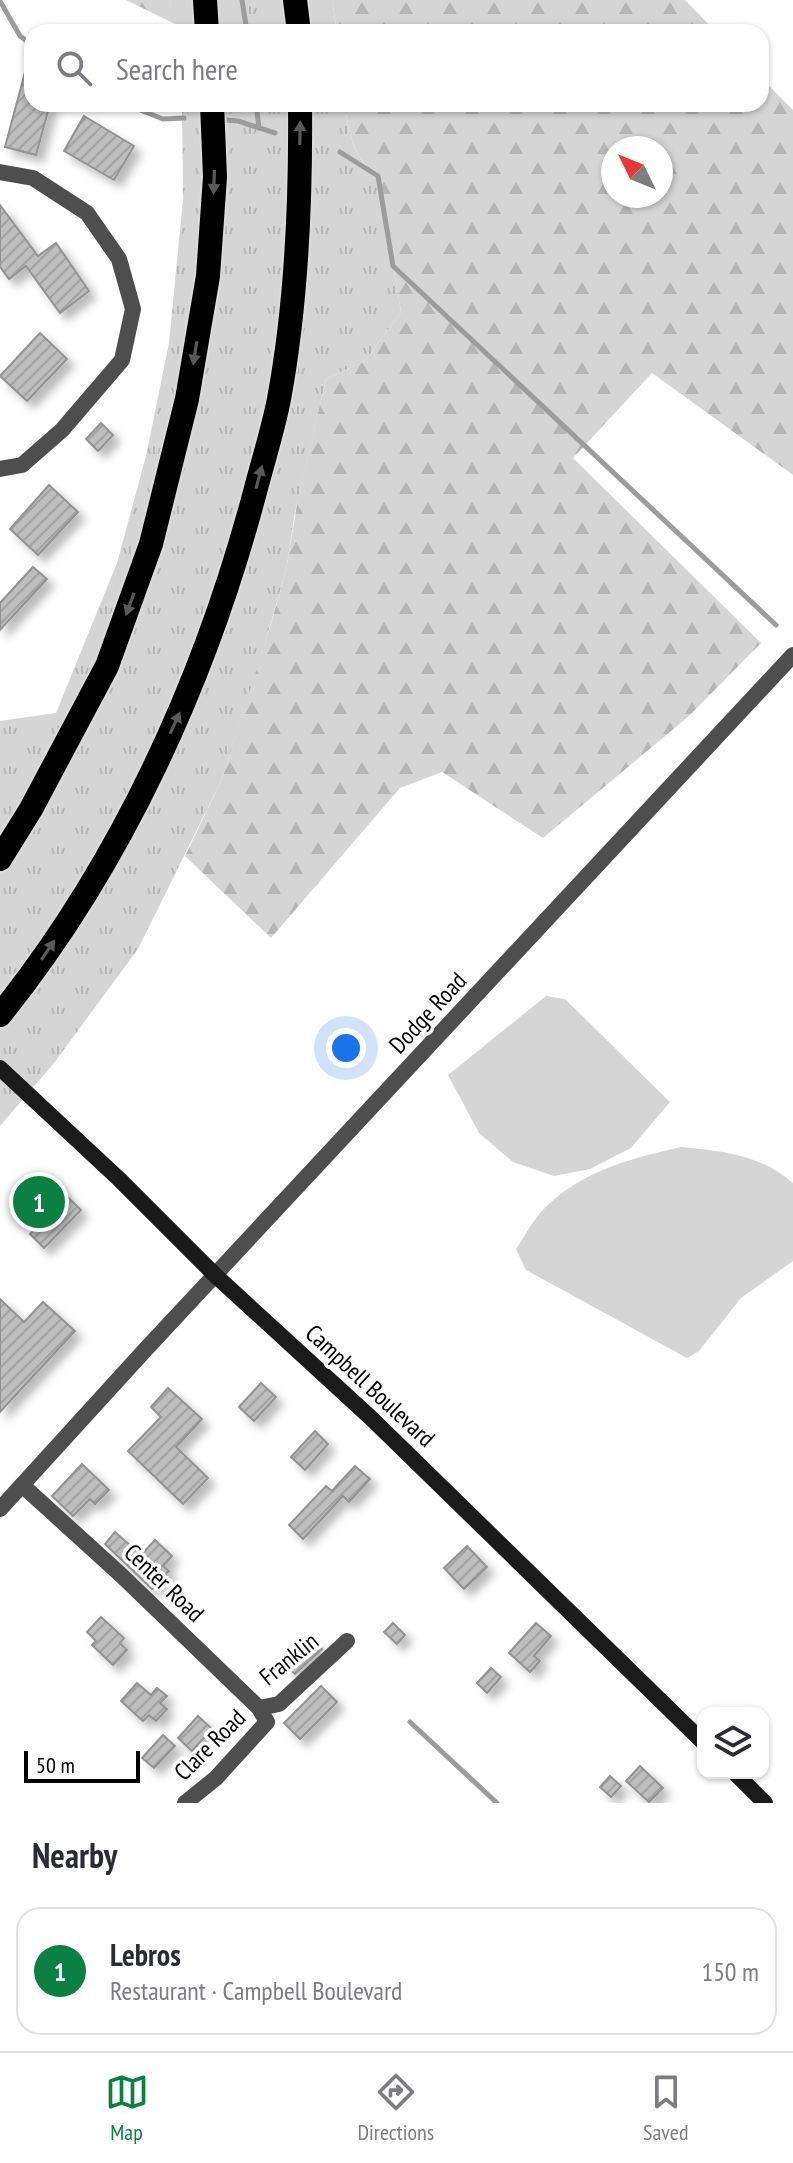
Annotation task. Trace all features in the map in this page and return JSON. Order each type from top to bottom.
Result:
[{"type":"highway","points":[[205,0],[206,24]]},
{"type":"highway","points":[[295,0],[298,24]]},
{"type":"highway","points":[[0,859],[31,809],[107,666],[151,544],[187,399],[208,276],[215,177],[212,112]]},
{"type":"highway","points":[[1,1014],[48,951],[89,887],[144,789],[182,707],[239,550],[279,400],[297,266],[300,112]]},
{"type":"main road","name":"Campbell Boulevard","points":[[0,1068],[119,1179],[215,1275],[371,1418],[697,1736]]},
{"type":"main road","points":[[741,1779],[765,1803]]},
{"type":"street","points":[[0,172],[33,178],[87,213],[119,259],[133,309],[122,360],[62,430],[22,465],[0,469]]},
{"type":"street","name":"Dodge Road","points":[[0,1509],[793,655]]},
{"type":"street","name":"Center Road","points":[[22,1485],[120,1574],[263,1715]]},
{"type":"street","name":"Franklin","points":[[263,1715],[347,1641]]},
{"type":"street","name":"Clare Road","points":[[185,1803],[216,1778],[263,1715]]},
{"type":"green space","points":[[126,0],[170,0],[175,24]]},
{"type":"green space","points":[[170,0],[332,0],[336,24],[175,24]]},
{"type":"green space","points":[[332,0],[685,0],[708,24],[336,24]]},
{"type":"green space","points":[[769,86],[793,110],[793,475],[652,373],[573,458],[761,643],[689,716],[543,838],[442,772],[400,788],[271,938],[185,856],[222,779],[270,627],[286,571],[298,498],[326,379],[365,361],[401,312],[378,176],[363,162],[354,144],[346,112],[769,112]]},
{"type":"green space","points":[[182,112],[346,112],[358,154],[378,176],[401,312],[365,361],[326,379],[295,512],[286,571],[222,779],[138,949],[54,1063],[0,1126],[0,721],[56,713],[117,563],[146,456],[169,343],[183,199]]},
{"type":"green space","points":[[546,996],[565,999],[670,1102],[631,1148],[590,1169],[554,1176],[513,1162],[479,1133],[448,1075]]},
{"type":"green space","points":[[681,1147],[755,1160],[793,1183],[793,1261],[741,1298],[699,1351],[687,1358],[526,1270],[516,1249],[537,1217],[567,1189],[622,1163]]},
{"type":"building","points":[[24,76],[24,112],[48,112],[36,155],[5,147]]},
{"type":"building","points":[[84,116],[134,146],[114,180],[64,151]]},
{"type":"building","points":[[0,205],[38,256],[56,243],[89,291],[60,313],[26,266],[9,279],[0,267]]},
{"type":"building","points":[[40,333],[67,359],[27,401],[0,376]]},
{"type":"building","points":[[101,423],[113,435],[98,451],[86,439]]},
{"type":"building","points":[[49,485],[78,512],[38,555],[10,529]]},
{"type":"building","points":[[33,567],[47,579],[0,630],[0,603]]},
{"type":"building","points":[[46,1176],[81,1210],[44,1248],[30,1234],[41,1224],[26,1209],[34,1201],[27,1195]]},
{"type":"building","points":[[0,1299],[24,1322],[43,1302],[75,1331],[0,1412]]},
{"type":"building","points":[[261,1383],[276,1397],[254,1421],[239,1407]]},
{"type":"building","points":[[168,1388],[202,1419],[176,1447],[208,1478],[183,1504],[128,1451],[161,1417],[151,1407]]},
{"type":"building","points":[[315,1431],[328,1444],[305,1470],[291,1457]]},
{"type":"building","points":[[82,1464],[109,1490],[95,1504],[90,1499],[73,1516],[52,1496]]},
{"type":"building","points":[[355,1466],[370,1479],[349,1502],[343,1496],[303,1539],[289,1525],[326,1486],[332,1491]]},
{"type":"building","points":[[115,1532],[141,1555],[155,1540],[172,1556],[163,1566],[169,1571],[152,1589],[105,1544]]},
{"type":"building","points":[[467,1546],[487,1567],[464,1589],[444,1568]]},
{"type":"building","points":[[101,1617],[124,1638],[120,1643],[127,1650],[113,1665],[92,1645],[96,1641],[87,1632]]},
{"type":"building","points":[[393,1623],[405,1635],[397,1644],[384,1632]]},
{"type":"building","points":[[536,1623],[551,1636],[534,1656],[540,1661],[530,1672],[509,1653]]},
{"type":"building","points":[[309,1638],[322,1649],[295,1674],[284,1664]]},
{"type":"building","points":[[491,1668],[501,1677],[487,1693],[477,1683]]},
{"type":"building","points":[[137,1683],[151,1695],[157,1688],[167,1696],[160,1703],[167,1709],[156,1721],[149,1715],[143,1721],[121,1701]]},
{"type":"building","points":[[321,1686],[337,1702],[300,1739],[284,1723]]},
{"type":"building","points":[[198,1716],[212,1729],[192,1751],[178,1738]]},
{"type":"building","points":[[163,1735],[175,1746],[154,1768],[142,1758]]},
{"type":"building","points":[[640,1766],[663,1788],[649,1802],[626,1781]]},
{"type":"building","points":[[610,1776],[621,1786],[611,1797],[600,1787]]},
{"type":"waterway","points":[[242,0],[246,24]]},
{"type":"waterway","points":[[0,1],[24,39]]},
{"type":"waterway","points":[[145,112],[163,119],[184,118]]},
{"type":"waterway","points":[[257,112],[259,128]]},
{"type":"waterway","points":[[226,120],[275,133]]},
{"type":"waterway","points":[[340,152],[378,176],[393,266],[776,625]]},
{"type":"waterway","points":[[410,1722],[497,1803]]},
{"type":"place","name":"Lebros","points":[[39,1202]]}]
